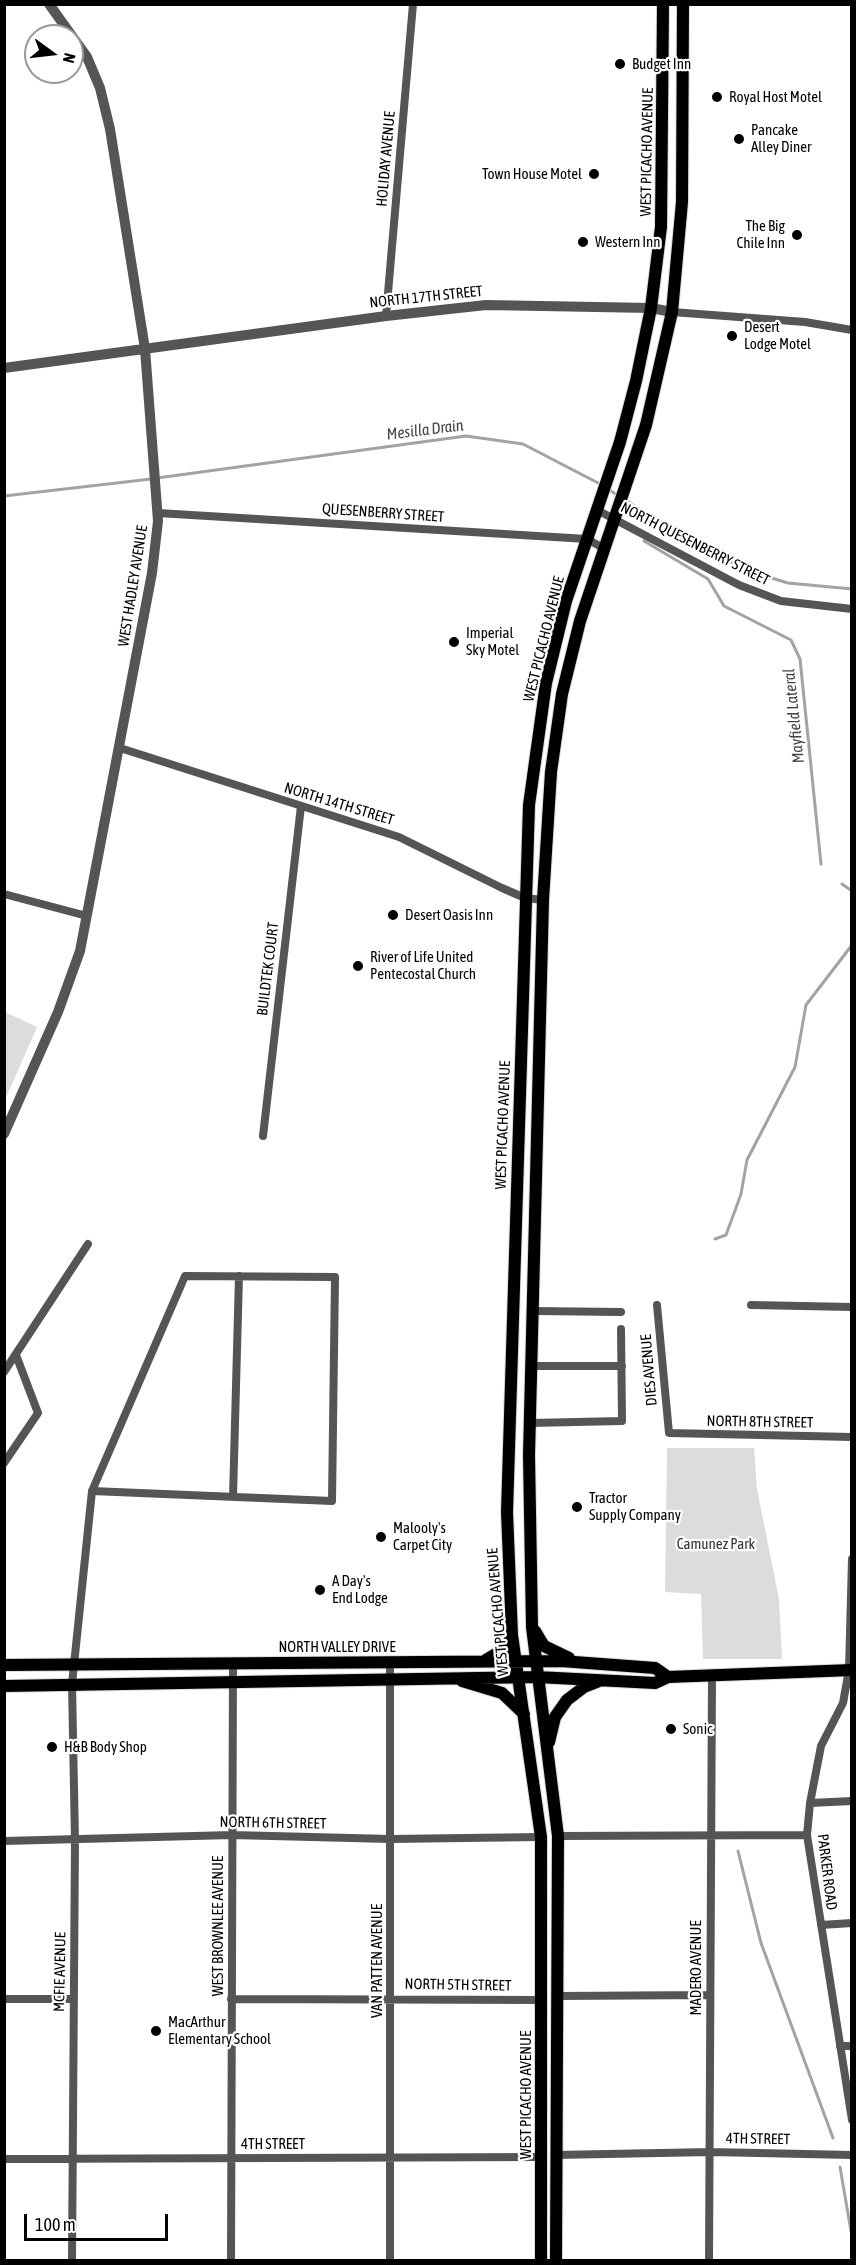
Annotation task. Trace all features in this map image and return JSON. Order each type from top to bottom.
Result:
[{"type":"main road","name":"WEST PICACHO AVENUE","points":[[542,2260],[541,1837],[512,1635],[507,1512],[529,805],[544,695],[567,601],[615,458],[636,381],[651,308],[661,227],[663,4]]},
{"type":"main road","name":"WEST PICACHO AVENUE","points":[[556,2260],[558,1836],[532,1627],[530,1423],[543,900],[551,772],[562,694],[580,621],[646,425],[672,312],[682,202],[683,4]]},
{"type":"main road","points":[[532,1627],[544,1646],[579,1662]]},
{"type":"main road","points":[[483,1662],[506,1648],[512,1635]]},
{"type":"main road","name":"NORTH VALLEY DRIVE","points":[[4,1665],[390,1661],[579,1662],[655,1668],[668,1677]]},
{"type":"main road","name":"NORTH VALLEY DRIVE","points":[[4,1686],[518,1677],[655,1683],[668,1677],[850,1670]]},
{"type":"main road","points":[[452,1678],[502,1693],[525,1715]]},
{"type":"main road","points":[[548,1746],[555,1717],[567,1700],[584,1687],[601,1680]]},
{"type":"street","name":"WEST HADLEY AVENUE","points":[[4,1134],[58,1012],[80,951],[154,561],[158,513],[145,350],[110,129],[100,88],[87,57],[49,4]]},
{"type":"street","name":"HOLIDAY AVENUE","points":[[386,316],[413,4]]},
{"type":"street","name":"NORTH 17TH STREET","points":[[4,368],[386,316],[486,305],[651,308],[672,312],[805,322],[852,330]]},
{"type":"street","name":"NORTH QUESENBERRY STREET","points":[[597,510],[750,589],[781,601],[852,609]]},
{"type":"street","name":"QUESENBERRY STREET","points":[[158,513],[586,539],[604,549]]},
{"type":"street","name":"NORTH 14TH STREET","points":[[120,748],[399,837],[525,898],[543,900]]},
{"type":"street","name":"BUILDTEK COURT","points":[[263,1136],[301,806]]},
{"type":"street","points":[[4,894],[87,916]]},
{"type":"street","points":[[4,1372],[88,1244]]},
{"type":"street","name":"MCFIE AVENUE","points":[[72,2260],[75,1841],[72,1684],[92,1491],[185,1276],[239,1276]]},
{"type":"street","points":[[92,1491],[233,1497],[332,1501],[336,1277],[239,1276],[233,1497]]},
{"type":"street","name":"DIES AVENUE","points":[[657,1305],[669,1433]]},
{"type":"street","points":[[751,1305],[852,1307]]},
{"type":"street","points":[[533,1311],[621,1312]]},
{"type":"street","points":[[530,1423],[622,1421],[621,1329]]},
{"type":"street","points":[[4,1463],[38,1413],[16,1355]]},
{"type":"street","points":[[532,1366],[622,1366]]},
{"type":"street","name":"NORTH 8TH STREET","points":[[669,1433],[852,1437]]},
{"type":"street","name":"PARKER ROAD","points":[[852,1559],[850,1670],[843,1703],[821,1746],[810,1803],[807,1835],[852,2120]]},
{"type":"street","name":"VAN PATTEN AVENUE","points":[[390,1661],[390,2260]]},
{"type":"street","name":"WEST BROWNLEE AVENUE","points":[[231,2260],[233,1663]]},
{"type":"street","name":"MADERO AVENUE","points":[[709,2260],[712,1676]]},
{"type":"street","points":[[810,1803],[852,1801]]},
{"type":"street","name":"NORTH 6TH STREET","points":[[4,1841],[75,1841],[232,1835],[390,1839],[541,1837]]},
{"type":"street","points":[[558,1836],[807,1835]]},
{"type":"street","points":[[821,1925],[852,1923]]},
{"type":"street","points":[[558,1996],[709,1995]]},
{"type":"street","points":[[4,1999],[73,1999]]},
{"type":"street","name":"NORTH 5TH STREET","points":[[231,1999],[541,2000]]},
{"type":"street","points":[[840,2046],[852,2046]]},
{"type":"street","name":"4TH STREET","points":[[555,2155],[711,2152],[852,2155]]},
{"type":"street","name":"4TH STREET","points":[[4,2159],[541,2157]]},
{"type":"green space","points":[[5,1012],[37,1027],[5,1100]]},
{"type":"green space","name":"Camunez Park","points":[[667,1448],[754,1448],[757,1489],[779,1599],[782,1659],[703,1659],[701,1594],[665,1592]]},
{"type":"waterway","name":"Mesilla Drain","points":[[157,478],[466,436],[523,444],[602,485]]},
{"type":"waterway","name":"Mesilla Drain","points":[[4,496],[151,479]]},
{"type":"waterway","name":"Mesilla Drain","points":[[608,489],[620,497]]},
{"type":"waterway","name":"Mesilla Drain","points":[[625,500],[708,551],[752,572],[788,583],[852,589]]},
{"type":"waterway","name":"Mayfield Lateral","points":[[644,541],[708,579],[724,606],[791,640],[800,659],[821,864]]},
{"type":"waterway","name":"Mayfield Lateral","points":[[842,884],[852,891]]},
{"type":"waterway","name":"Mayfield Lateral","points":[[715,1239],[726,1235],[741,1194],[747,1160],[795,1067],[806,1005],[852,945]]},
{"type":"waterway","points":[[738,1851],[761,1943],[833,2138]]},
{"type":"waterway","points":[[840,2167],[852,2237]]},
{"type":"place","name":"Budget Inn","points":[[620,64]]},
{"type":"place","name":"Royal Host Motel","points":[[717,97]]},
{"type":"place","name":"Pancake Alley Diner","points":[[739,139]]},
{"type":"place","name":"Town House Motel","points":[[594,174]]},
{"type":"place","name":"The Big Chile Inn","points":[[797,235]]},
{"type":"place","name":"Western Inn","points":[[583,242]]},
{"type":"place","name":"Desert Lodge Motel","points":[[732,336]]},
{"type":"place","name":"Imperial Sky Motel","points":[[454,642]]},
{"type":"place","name":"Desert Oasis Inn","points":[[393,915]]},
{"type":"place","name":"River of Life United Pentecostal Church","points":[[358,966]]},
{"type":"place","name":"Tractor Supply Company","points":[[577,1507]]},
{"type":"place","name":"Malooly's Carpet City","points":[[381,1537]]},
{"type":"place","name":"A Day's End Lodge","points":[[320,1590]]},
{"type":"place","name":"Sonic","points":[[671,1729]]},
{"type":"place","name":"H&B Body Shop","points":[[52,1747]]},
{"type":"place","name":"MacArthur Elementary School","points":[[156,2031]]}]
